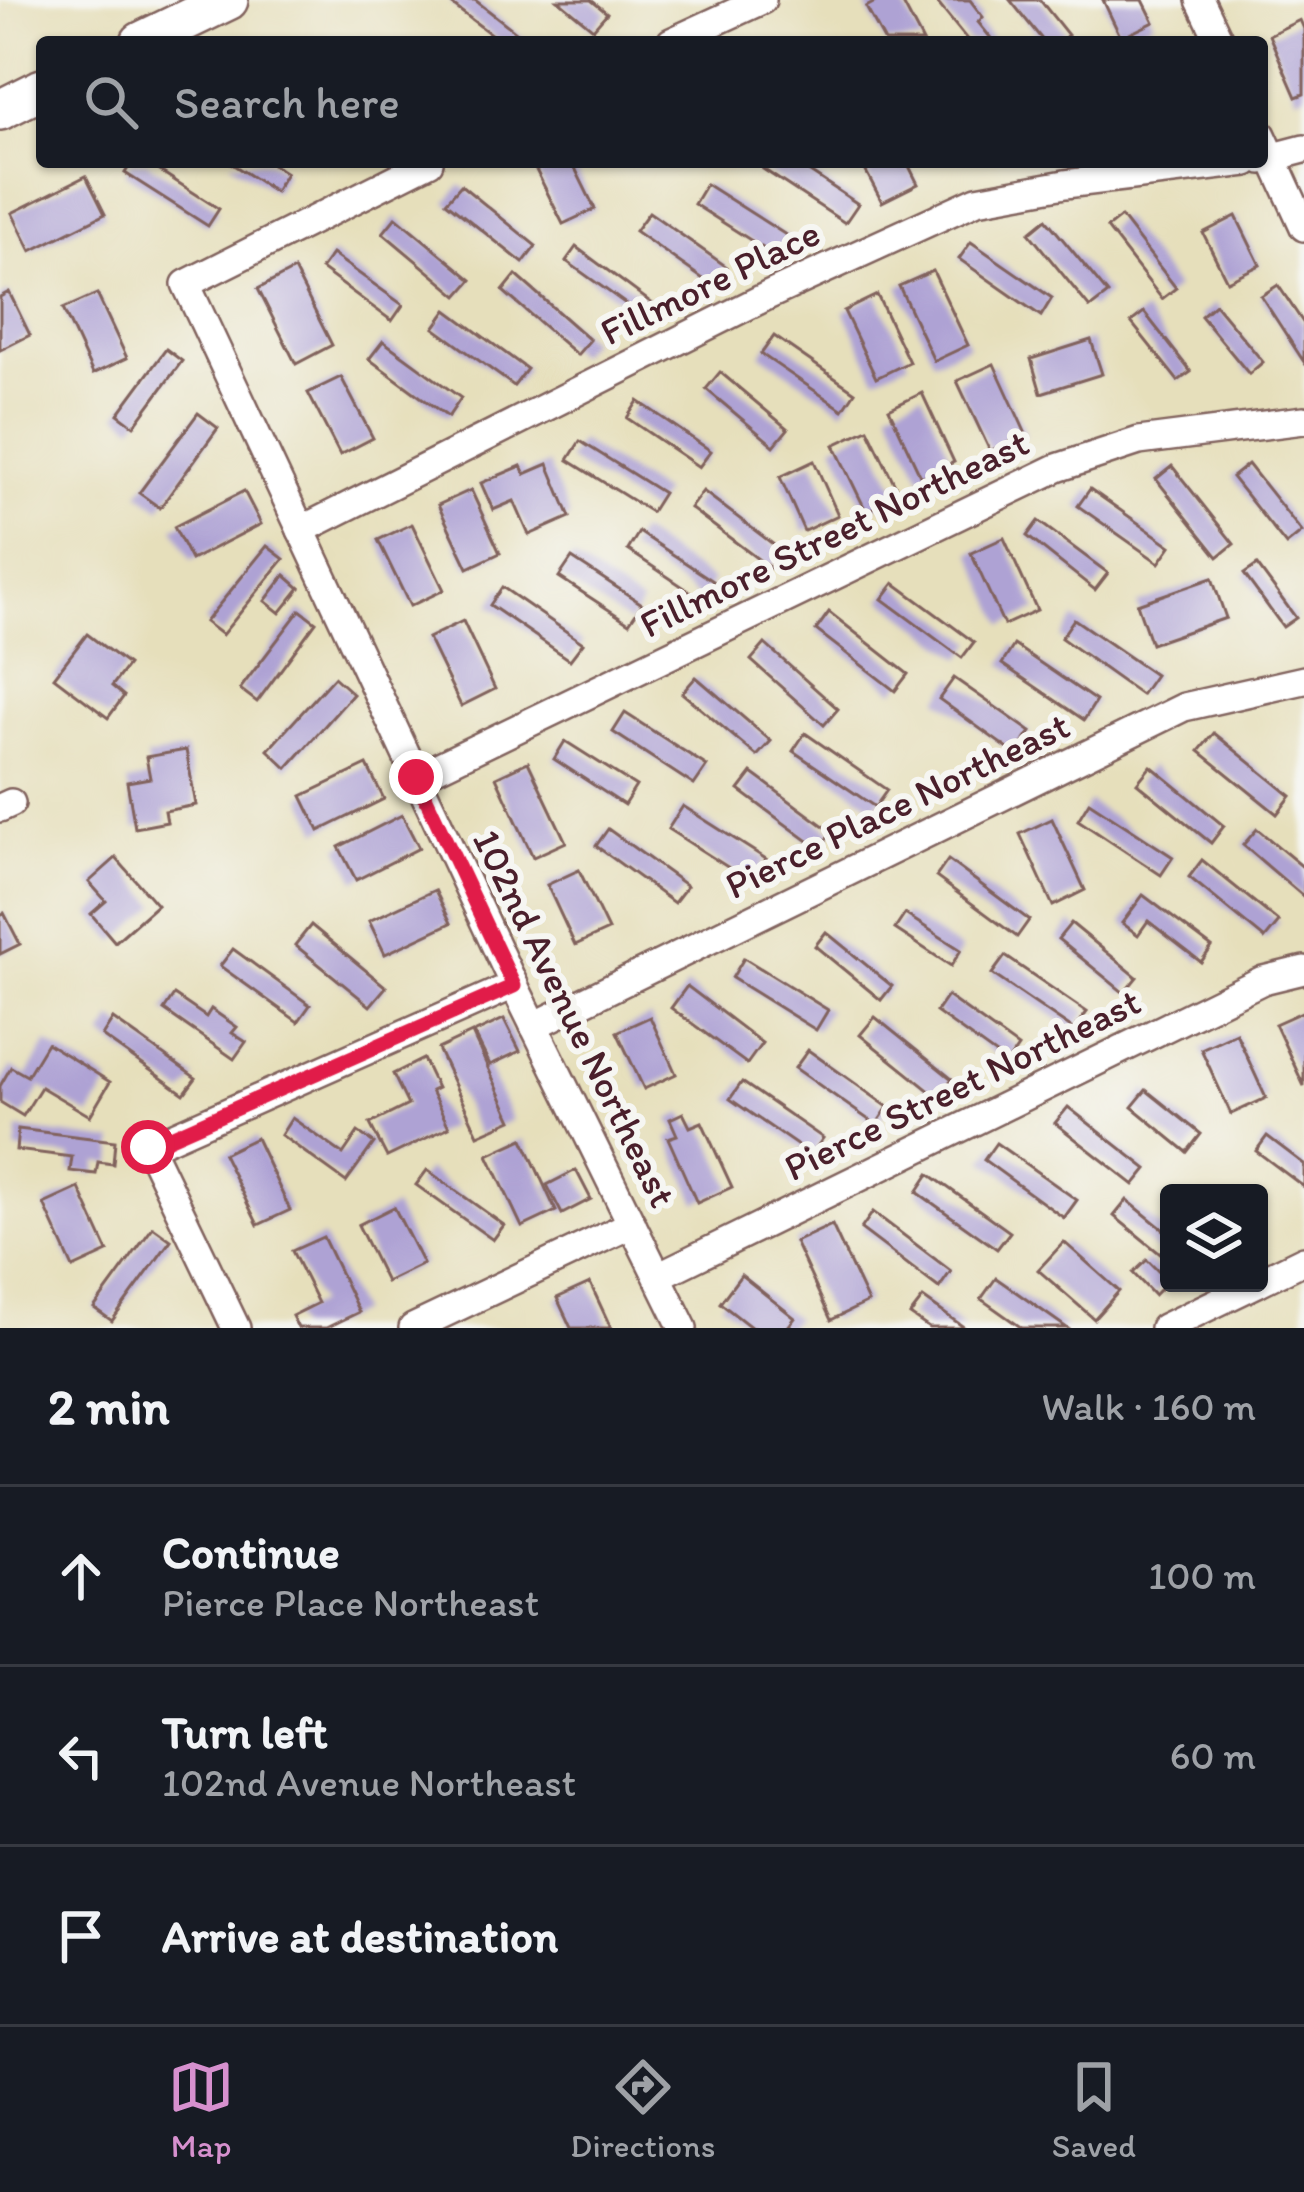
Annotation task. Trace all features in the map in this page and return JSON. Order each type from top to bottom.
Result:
[{"type":"street","points":[[153,36],[228,0]]},
{"type":"street","points":[[684,36],[762,0]]},
{"type":"street","points":[[1201,0],[1217,36]]},
{"type":"street","points":[[0,110],[36,92]]},
{"type":"street","name":"Fillmore Place","points":[[1268,153],[1304,149]]},
{"type":"street","points":[[1268,166],[1304,227]]},
{"type":"street","name":"102nd Avenue Northeast","points":[[417,168],[186,284],[514,986],[683,1328]]},
{"type":"street","name":"Fillmore Place","points":[[301,530],[767,296],[977,200],[1170,168]]},
{"type":"street","name":"Fillmore Street Northeast","points":[[416,777],[1057,468],[1138,441],[1304,420]]},
{"type":"street","name":"Pierce Place Northeast","points":[[534,1026],[1184,707],[1304,680]]},
{"type":"street","name":"Pierce Street Northeast","points":[[658,1276],[1263,980],[1304,970]]},
{"type":"street","points":[[236,1328],[148,1147],[514,986]]},
{"type":"street","points":[[413,1328],[632,1224]]},
{"type":"street","points":[[1268,1278],[1304,1260]]},
{"type":"street","points":[[1164,1328],[1239,1292]]},
{"type":"building","points":[[475,0],[521,36],[493,36],[450,3]]},
{"type":"building","points":[[558,0],[591,0],[607,13],[593,29]]},
{"type":"building","points":[[879,0],[901,0],[920,36],[882,36],[866,7]]},
{"type":"building","points":[[935,0],[970,0],[989,36],[964,36]]},
{"type":"building","points":[[1010,0],[1040,0],[1068,35],[1039,36]]},
{"type":"building","points":[[1103,0],[1143,0],[1154,22],[1120,36]]},
{"type":"building","points":[[1300,20],[1304,94],[1296,97],[1269,35]]},
{"type":"building","points":[[128,168],[155,168],[219,209],[208,226],[125,173]]},
{"type":"building","points":[[238,168],[278,168],[286,173],[275,192]]},
{"type":"building","points":[[535,168],[575,168],[595,209],[563,224]]},
{"type":"building","points":[[804,168],[858,204],[845,223],[763,169]]},
{"type":"building","points":[[864,168],[910,168],[918,184],[882,202]]},
{"type":"building","points":[[86,176],[105,214],[31,251],[12,213]]},
{"type":"building","points":[[706,184],[789,237],[777,257],[694,204]]},
{"type":"building","points":[[461,185],[536,246],[523,263],[446,202]]},
{"type":"building","points":[[649,212],[727,267],[713,286],[635,231]]},
{"type":"building","points":[[1236,216],[1260,265],[1227,281],[1203,233]]},
{"type":"building","points":[[396,217],[472,280],[458,296],[383,233]]},
{"type":"building","points":[[1121,217],[1176,288],[1162,299],[1107,228]]},
{"type":"building","points":[[1046,219],[1108,294],[1090,308],[1029,233]]},
{"type":"building","points":[[971,242],[1052,298],[1041,316],[959,259]]},
{"type":"building","points":[[576,247],[657,307],[648,320],[566,261]]},
{"type":"building","points":[[332,254],[403,305],[392,321],[321,269]]},
{"type":"building","points":[[294,270],[332,345],[296,364],[258,289]]},
{"type":"building","points":[[933,271],[968,345],[934,361],[899,286]]},
{"type":"building","points":[[516,275],[590,340],[577,355],[503,291]]},
{"type":"building","points":[[1278,285],[1304,324],[1304,362],[1261,296]]},
{"type":"building","points":[[9,292],[30,335],[0,350],[0,297]]},
{"type":"building","points":[[97,294],[127,358],[93,374],[63,309]]},
{"type":"building","points":[[877,295],[909,362],[876,378],[844,311]]},
{"type":"building","points":[[1215,304],[1263,362],[1249,374],[1201,316]]},
{"type":"building","points":[[447,310],[527,369],[514,386],[434,328]]},
{"type":"building","points":[[1144,312],[1191,372],[1178,381],[1131,322]]},
{"type":"building","points":[[774,336],[855,392],[843,410],[761,354]]},
{"type":"building","points":[[1091,340],[1102,374],[1041,393],[1031,359]]},
{"type":"building","points":[[383,341],[461,398],[448,417],[369,359]]},
{"type":"building","points":[[166,349],[182,361],[134,426],[118,414]]},
{"type":"building","points":[[994,364],[1026,434],[990,451],[957,381]]},
{"type":"building","points":[[720,372],[788,429],[774,446],[706,389]]},
{"type":"building","points":[[341,377],[373,438],[340,455],[308,393]]},
{"type":"building","points":[[922,393],[954,462],[921,477],[889,409]]},
{"type":"building","points":[[638,401],[711,451],[699,467],[627,418]]},
{"type":"building","points":[[198,413],[218,428],[160,508],[139,493]]},
{"type":"building","points":[[868,429],[900,495],[866,511],[834,445]]},
{"type":"building","points":[[580,441],[663,493],[651,512],[568,460]]},
{"type":"building","points":[[814,461],[838,515],[804,531],[780,477]]},
{"type":"building","points":[[548,464],[570,517],[529,535],[514,501],[493,510],[481,483],[521,466],[525,474]]},
{"type":"building","points":[[1248,464],[1302,532],[1286,545],[1232,477]]},
{"type":"building","points":[[1172,466],[1234,544],[1218,557],[1156,479]]},
{"type":"building","points":[[1090,489],[1171,546],[1159,563],[1078,506]]},
{"type":"building","points":[[471,490],[500,553],[468,568],[438,505]]},
{"type":"building","points":[[244,491],[261,524],[191,560],[174,527]]},
{"type":"building","points":[[703,491],[782,551],[770,568],[690,508]]},
{"type":"building","points":[[1038,521],[1108,573],[1095,590],[1027,536]]},
{"type":"building","points":[[412,524],[444,590],[410,606],[378,540]]},
{"type":"building","points":[[639,532],[713,581],[701,599],[628,550]]},
{"type":"building","points":[[1004,538],[1037,610],[1004,625],[971,553]]},
{"type":"building","points":[[267,546],[284,559],[222,635],[205,622]]},
{"type":"building","points":[[572,558],[642,604],[629,623],[559,577]]},
{"type":"building","points":[[1257,565],[1296,618],[1283,627],[1244,574]]},
{"type":"building","points":[[285,575],[300,588],[280,613],[265,601]]},
{"type":"building","points":[[1212,578],[1226,618],[1151,644],[1137,604]]},
{"type":"building","points":[[894,583],[974,642],[962,658],[882,599]]},
{"type":"building","points":[[502,587],[583,643],[570,660],[490,605]]},
{"type":"building","points":[[300,610],[316,622],[257,702],[240,689]]},
{"type":"building","points":[[829,612],[908,674],[895,691],[816,630]]},
{"type":"building","points":[[1074,619],[1155,675],[1141,695],[1061,638]]},
{"type":"building","points":[[463,621],[495,689],[461,706],[428,638]]},
{"type":"building","points":[[87,634],[128,665],[112,686],[124,696],[108,718],[54,677]]},
{"type":"building","points":[[765,644],[838,709],[824,725],[751,660]]},
{"type":"building","points":[[1014,645],[1096,701],[1084,720],[1002,664]]},
{"type":"building","points":[[334,677],[353,694],[287,768],[268,750]]},
{"type":"building","points":[[696,677],[771,741],[757,756],[682,693]]},
{"type":"building","points":[[954,678],[1031,732],[1015,754],[939,699]]},
{"type":"building","points":[[625,713],[707,766],[694,785],[613,732]]},
{"type":"building","points":[[805,733],[887,790],[875,807],[793,751]]},
{"type":"building","points":[[1214,733],[1291,796],[1277,814],[1199,751]]},
{"type":"building","points":[[565,741],[636,786],[624,805],[554,759]]},
{"type":"building","points":[[186,750],[196,805],[165,811],[167,822],[135,828],[127,782],[150,778],[146,757]]},
{"type":"building","points":[[528,762],[566,842],[533,857],[496,777]]},
{"type":"building","points":[[367,765],[384,799],[319,831],[302,796]]},
{"type":"building","points":[[1151,766],[1224,826],[1211,843],[1137,783]]},
{"type":"building","points":[[752,773],[832,832],[819,849],[739,790]]},
{"type":"building","points":[[1089,802],[1173,857],[1161,875],[1078,820]]},
{"type":"building","points":[[683,806],[766,859],[751,882],[668,829]]},
{"type":"building","points":[[402,815],[419,848],[356,880],[339,847]]},
{"type":"building","points":[[1052,819],[1085,890],[1053,906],[1020,834]]},
{"type":"building","points":[[608,829],[687,886],[674,903],[596,846]]},
{"type":"building","points":[[1257,829],[1304,868],[1304,897],[1243,845]]},
{"type":"building","points":[[116,858],[157,905],[115,942],[91,914],[106,901],[89,882]]},
{"type":"building","points":[[948,860],[1029,920],[1017,937],[936,877]]},
{"type":"building","points":[[1202,860],[1279,922],[1265,939],[1189,877]]},
{"type":"building","points":[[579,870],[608,930],[575,945],[547,885]]},
{"type":"building","points":[[435,890],[451,923],[385,954],[369,921]]},
{"type":"building","points":[[1143,895],[1212,947],[1201,962],[1148,921],[1138,935],[1122,923]]},
{"type":"building","points":[[4,913],[20,944],[0,954],[0,915]]},
{"type":"building","points":[[905,914],[961,950],[951,966],[895,929]]},
{"type":"building","points":[[1071,923],[1137,977],[1124,993],[1058,939]]},
{"type":"building","points":[[311,925],[386,987],[370,1006],[295,945]]},
{"type":"building","points":[[826,932],[892,986],[881,1000],[815,946]]},
{"type":"building","points":[[233,949],[310,1005],[298,1022],[220,966]]},
{"type":"building","points":[[1005,956],[1087,1012],[1074,1030],[992,974]]},
{"type":"building","points":[[744,958],[828,1010],[816,1030],[732,978]]},
{"type":"building","points":[[687,986],[762,1043],[747,1064],[671,1008]]},
{"type":"building","points":[[174,995],[206,1017],[211,1009],[237,1027],[232,1033],[246,1042],[234,1059],[164,1010]]},
{"type":"building","points":[[947,996],[1018,1047],[1007,1063],[936,1012]]},
{"type":"building","points":[[1304,1011],[1304,1086],[1275,1024]]},
{"type":"building","points":[[650,1017],[676,1074],[644,1089],[617,1032]]},
{"type":"building","points":[[875,1017],[952,1079],[937,1097],[860,1035]]},
{"type":"building","points":[[113,1019],[196,1078],[184,1094],[102,1036]]},
{"type":"building","points":[[504,1019],[520,1051],[490,1065],[474,1033]]},
{"type":"building","points":[[472,1033],[512,1120],[478,1135],[438,1049]]},
{"type":"building","points":[[1236,1033],[1266,1098],[1231,1114],[1201,1049]]},
{"type":"building","points":[[47,1043],[110,1082],[90,1116],[41,1087],[23,1116],[0,1102],[0,1086],[11,1067],[27,1076]]},
{"type":"building","points":[[808,1050],[888,1107],[876,1125],[795,1068]]},
{"type":"building","points":[[423,1059],[437,1088],[431,1091],[449,1127],[387,1157],[370,1124],[408,1105],[393,1074]]},
{"type":"building","points":[[742,1082],[823,1138],[811,1155],[730,1099]]},
{"type":"building","points":[[1146,1090],[1201,1134],[1187,1152],[1132,1107]]},
{"type":"building","points":[[1068,1107],[1147,1169],[1134,1185],[1055,1123]]},
{"type":"building","points":[[683,1113],[690,1127],[702,1122],[732,1187],[697,1203],[668,1138],[677,1135],[670,1119]]},
{"type":"building","points":[[292,1118],[343,1154],[358,1132],[374,1143],[346,1182],[281,1135]]},
{"type":"building","points":[[18,1129],[115,1141],[113,1164],[98,1162],[96,1174],[70,1171],[72,1157],[16,1150]]},
{"type":"building","points":[[1267,1136],[1304,1164],[1304,1187],[1256,1151]]},
{"type":"building","points":[[256,1138],[290,1210],[258,1225],[223,1154]]},
{"type":"building","points":[[523,1139],[556,1211],[522,1227],[488,1155]]},
{"type":"building","points":[[996,1143],[1077,1200],[1064,1218],[984,1160]]},
{"type":"building","points":[[427,1170],[504,1225],[493,1240],[416,1185]]},
{"type":"building","points":[[576,1170],[591,1199],[562,1214],[547,1185]]},
{"type":"building","points":[[929,1174],[1010,1232],[997,1249],[917,1192]]},
{"type":"building","points":[[79,1188],[108,1252],[73,1268],[44,1204]]},
{"type":"building","points":[[1127,1200],[1160,1227],[1160,1254],[1114,1216]]},
{"type":"building","points":[[394,1207],[423,1264],[386,1282],[358,1225]]},
{"type":"building","points":[[873,1212],[951,1271],[939,1288],[861,1229]]},
{"type":"building","points":[[832,1225],[868,1302],[831,1320],[795,1242]]},
{"type":"building","points":[[153,1227],[171,1240],[112,1321],[94,1308]]},
{"type":"building","points":[[323,1237],[359,1312],[326,1328],[298,1328],[292,1316],[318,1303],[292,1251]]},
{"type":"building","points":[[1064,1242],[1119,1291],[1094,1319],[1038,1270]]},
{"type":"building","points":[[1147,1260],[1160,1273],[1160,1289],[1154,1295],[1133,1273]]},
{"type":"building","points":[[741,1275],[795,1318],[787,1328],[752,1328],[720,1303]]},
{"type":"building","points":[[996,1278],[1067,1328],[1022,1328],[981,1299]]},
{"type":"building","points":[[590,1283],[611,1328],[571,1328],[557,1298]]},
{"type":"building","points":[[923,1298],[965,1328],[929,1328],[910,1315]]},
{"type":"route","points":[[148,1147],[514,986],[416,777]]}]
